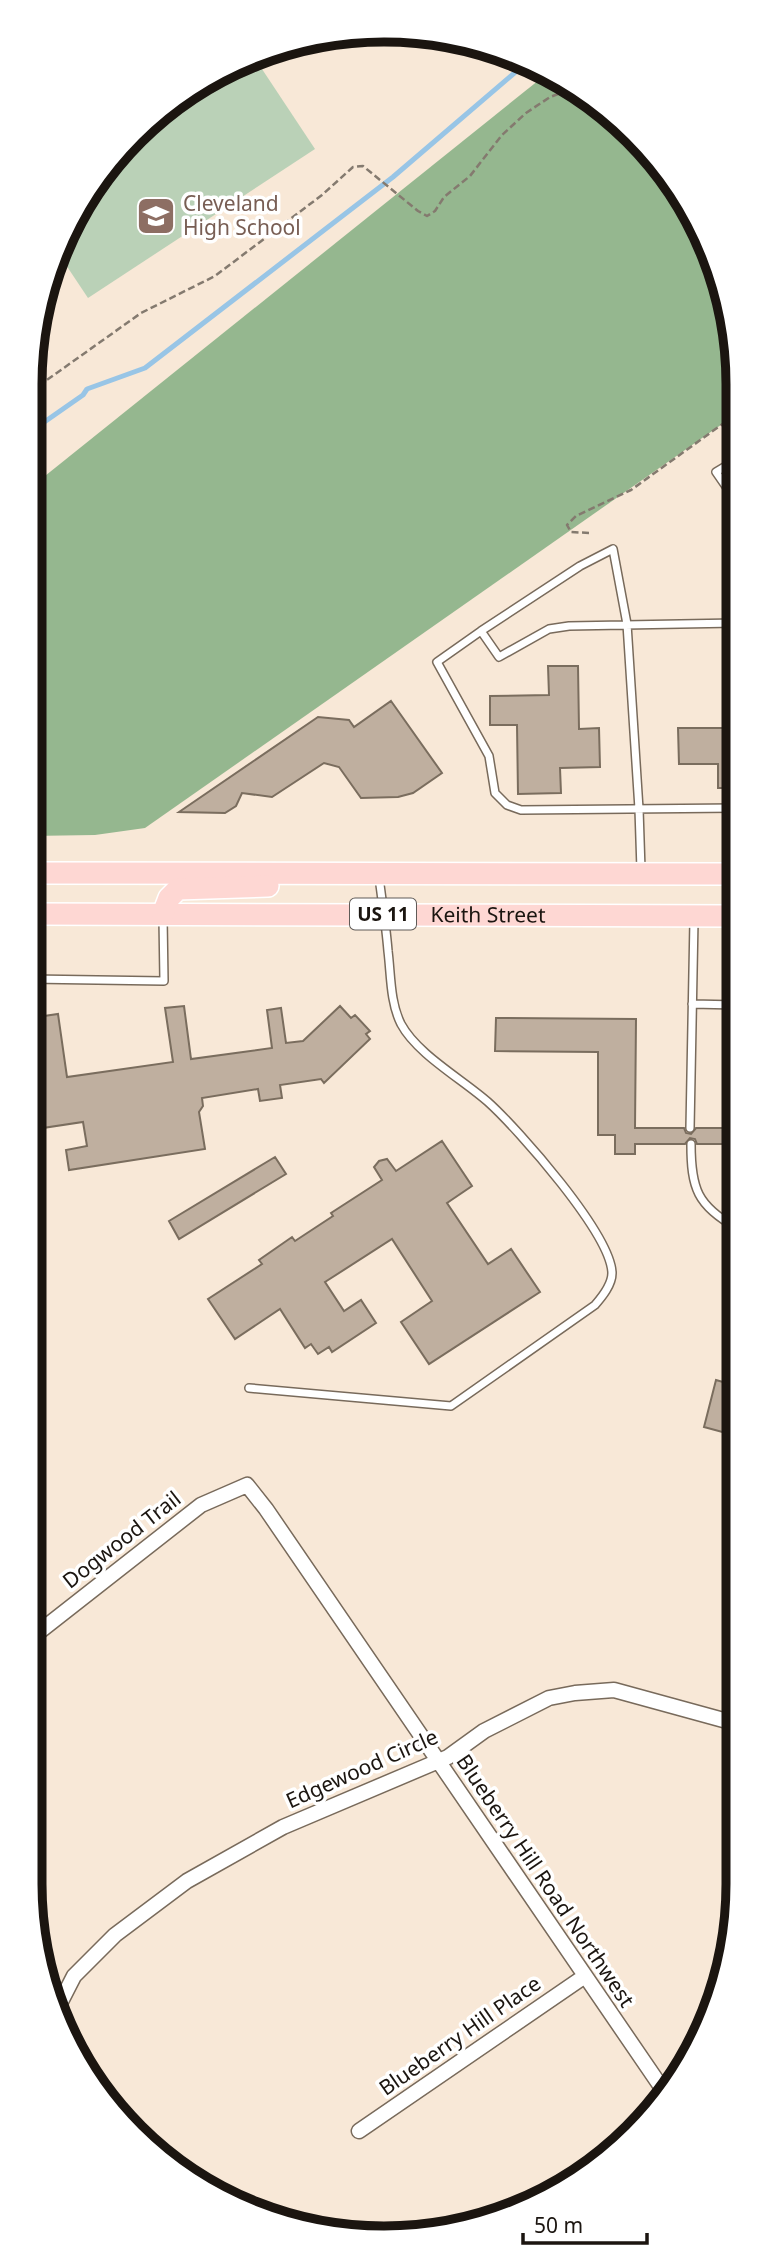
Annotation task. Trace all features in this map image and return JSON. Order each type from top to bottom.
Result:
[{"type":"main road","points":[[163,914],[169,898],[178,889],[275,886],[314,872]]},
{"type":"main road","name":"Keith Street","points":[[42,873],[726,874]]},
{"type":"main road","name":"Keith Street","points":[[42,914],[726,916]]},
{"type":"street","name":"Dogwood Trail","points":[[42,1630],[201,1505],[247,1485]]},
{"type":"street","name":"Blueberry Hill Road Northwest","points":[[247,1485],[660,2085]]},
{"type":"street","name":"Edgewood Circle","points":[[62,1999],[74,1976],[115,1935],[187,1881],[283,1827],[448,1757],[484,1731],[550,1698],[614,1690],[726,1721]]},
{"type":"street","name":"Blueberry Hill Place","points":[[359,2131],[584,1976]]},
{"type":"lane","points":[[726,466],[716,472],[726,486]]},
{"type":"lane","points":[[641,874],[639,809],[627,624],[613,549],[580,566],[437,662],[489,756],[495,793],[507,806],[521,810],[639,809],[726,807]]},
{"type":"lane","points":[[481,631],[499,657],[549,629],[627,624],[726,623]]},
{"type":"lane","points":[[249,1388],[451,1406],[595,1305],[608,1286],[612,1273],[606,1252],[592,1227],[530,1144],[402,1027],[393,999],[378,873]]},
{"type":"lane","points":[[42,979],[164,981],[163,914]]},
{"type":"lane","points":[[690,1128],[694,915]]},
{"type":"lane","points":[[692,1004],[726,1005]]},
{"type":"lane","points":[[691,1144],[694,1189],[726,1222]]},
{"type":"path","points":[[42,383],[141,313],[215,276],[322,195],[353,167],[363,166],[418,211],[427,216],[431,215],[444,197],[470,176],[502,135],[526,113],[562,92]]},
{"type":"path","points":[[589,533],[571,531],[567,525],[576,516],[631,490],[726,421]]},
{"type":"green space","points":[[260,65],[315,149],[88,298],[64,263],[88,213],[113,176],[142,142],[176,113],[213,88]]},
{"type":"green space","points":[[540,80],[592,113],[626,142],[641,159],[680,213],[708,274],[723,339],[726,421],[145,828],[95,835],[42,836],[42,478]]},
{"type":"building","points":[[548,666],[578,666],[579,729],[599,728],[600,767],[560,768],[561,793],[518,794],[517,725],[490,725],[490,696],[549,695]]},
{"type":"building","points":[[391,701],[442,773],[413,793],[398,797],[361,798],[339,767],[324,763],[272,797],[242,793],[236,806],[225,813],[179,812],[318,717],[349,720],[354,727]]},
{"type":"building","points":[[678,728],[726,728],[726,788],[718,788],[718,764],[679,764]]},
{"type":"building","points":[[184,1006],[191,1059],[272,1048],[267,1010],[281,1008],[286,1043],[303,1041],[340,1006],[351,1018],[355,1015],[370,1031],[366,1034],[370,1039],[324,1083],[321,1079],[280,1085],[282,1098],[260,1101],[258,1089],[202,1098],[203,1106],[199,1112],[205,1149],[69,1170],[66,1150],[87,1146],[83,1122],[42,1128],[42,1016],[58,1014],[67,1077],[173,1062],[165,1008]]},
{"type":"building","points":[[496,1018],[636,1019],[635,1128],[684,1128],[686,1133],[691,1134],[696,1128],[726,1128],[726,1144],[697,1144],[695,1139],[690,1138],[685,1144],[635,1144],[635,1154],[615,1154],[615,1135],[598,1135],[598,1052],[495,1051]]},
{"type":"building","points":[[442,1141],[472,1186],[447,1203],[488,1264],[511,1249],[540,1292],[429,1364],[401,1322],[432,1301],[392,1239],[325,1282],[344,1311],[361,1300],[376,1323],[332,1352],[329,1347],[318,1354],[311,1344],[305,1348],[280,1309],[235,1339],[208,1299],[262,1264],[259,1260],[292,1237],[295,1241],[333,1216],[331,1213],[382,1180],[374,1167],[379,1161],[387,1159],[396,1171]]},
{"type":"building","points":[[275,1157],[286,1174],[179,1239],[169,1221]]},
{"type":"building","points":[[716,1380],[726,1383],[726,1433],[704,1427]]},
{"type":"waterway","points":[[42,424],[83,395],[87,389],[145,368],[393,177],[518,70]]},
{"type":"place","name":"Cleveland High School","points":[[156,216]]}]
